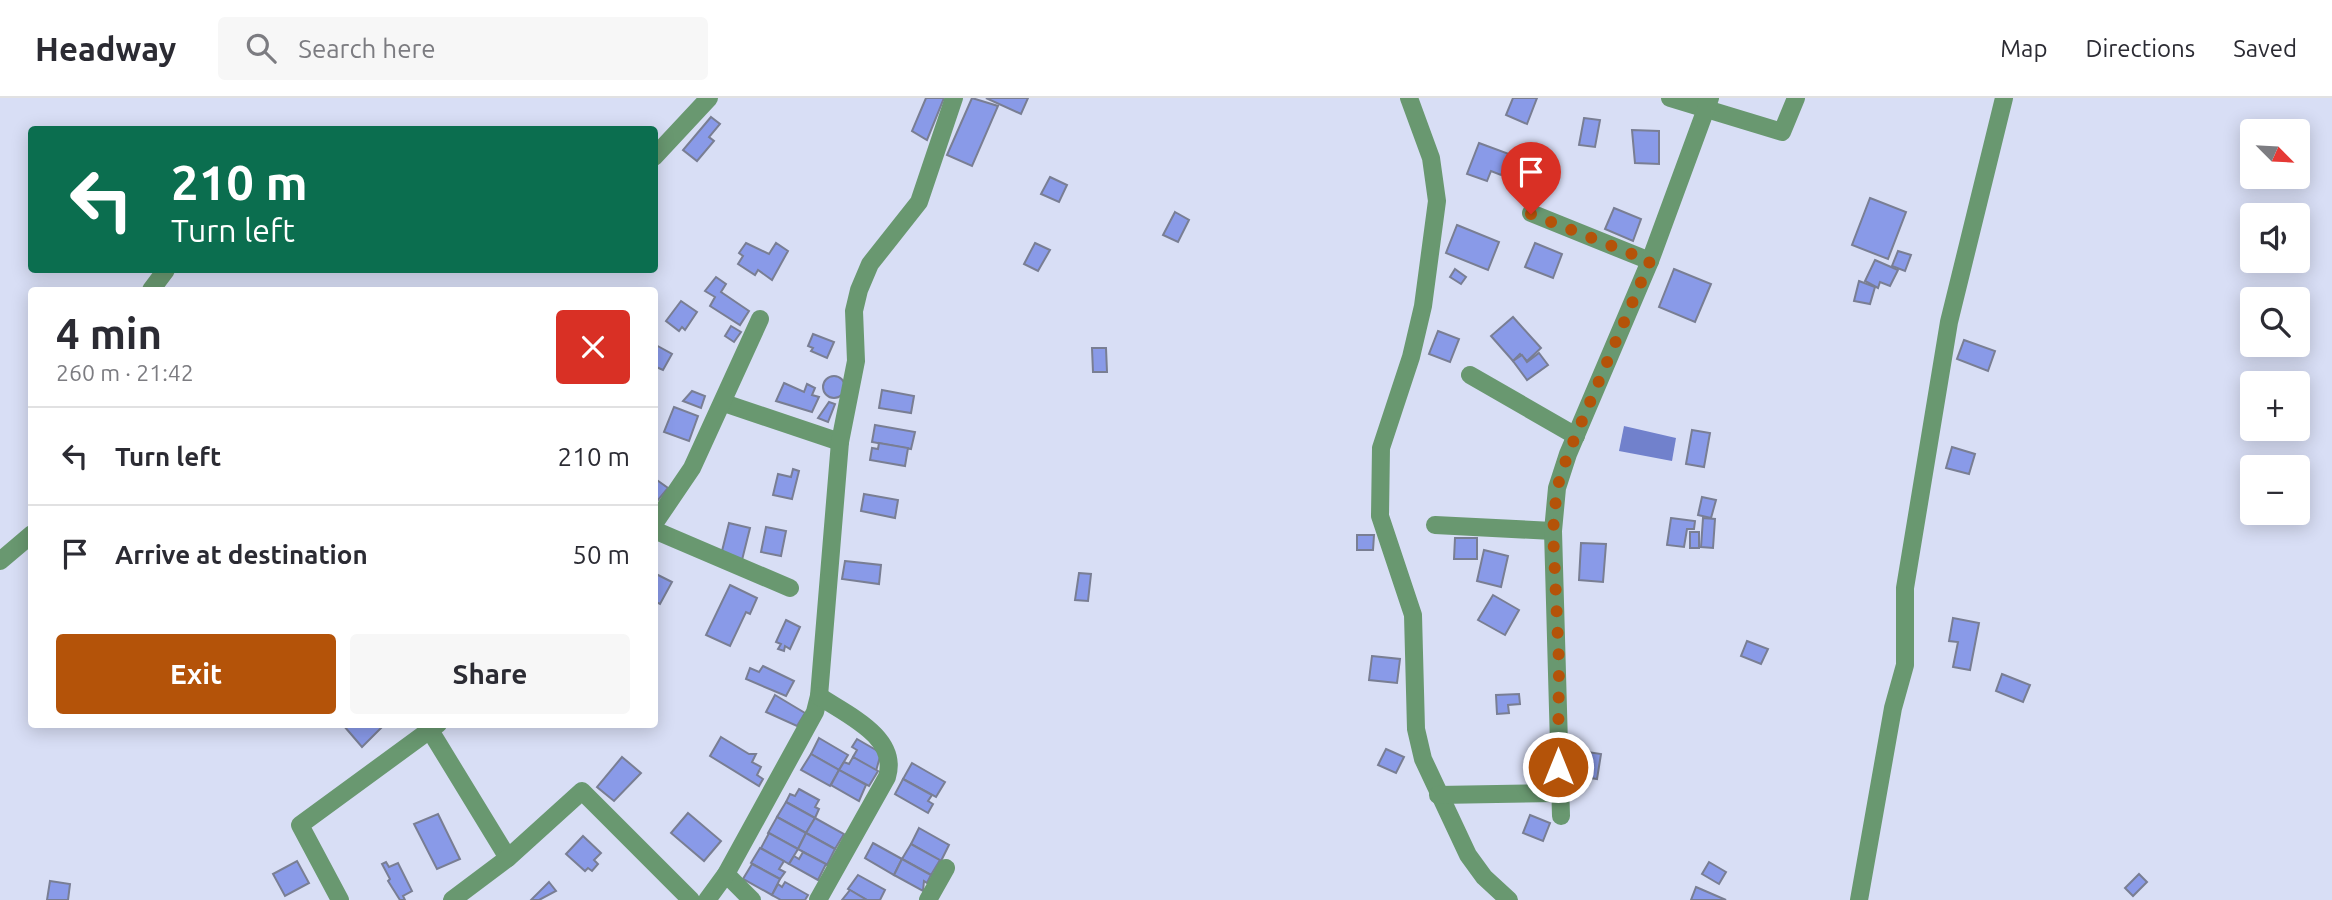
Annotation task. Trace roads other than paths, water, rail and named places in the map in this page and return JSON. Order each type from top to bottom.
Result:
[{"type":"street","points":[[658,153],[709,98]]},
{"type":"street","points":[[707,900],[726,874],[810,723],[819,696],[839,442],[855,368],[854,311],[870,264],[919,202],[954,98]]},
{"type":"street","points":[[1409,98],[1431,158],[1437,201],[1423,306],[1411,357],[1381,448],[1379,500],[1384,531],[1413,615],[1416,729],[1423,759],[1468,855],[1484,877],[1509,900]]},
{"type":"street","points":[[1670,98],[1708,103],[1782,132],[1796,98]]},
{"type":"street","points":[[1859,900],[1894,708],[1905,665],[1905,588],[1948,322],[2004,98]]},
{"type":"street","points":[[1561,816],[1558,793],[1559,663],[1553,531],[1557,488],[1576,436],[1650,261],[1708,103]]},
{"type":"street","points":[[1531,214],[1650,261]]},
{"type":"street","points":[[658,518],[692,468],[760,319]]},
{"type":"street","points":[[1470,375],[1576,436]]},
{"type":"street","points":[[723,403],[839,442]]},
{"type":"street","points":[[1435,525],[1553,531]]},
{"type":"street","points":[[658,532],[790,588]]},
{"type":"street","points":[[0,561],[28,537]]},
{"type":"street","points":[[818,900],[887,777],[890,765],[882,741],[819,696]]},
{"type":"street","points":[[340,900],[300,825],[435,728],[508,859]]},
{"type":"street","points":[[452,900],[508,859],[582,791],[691,900]]},
{"type":"street","points":[[1438,795],[1558,793]]},
{"type":"street","points":[[928,900],[946,867]]},
{"type":"street","points":[[726,874],[752,900]]},
{"type":"water","points":[[1624,426],[1676,438],[1672,461],[1619,451]]}]
